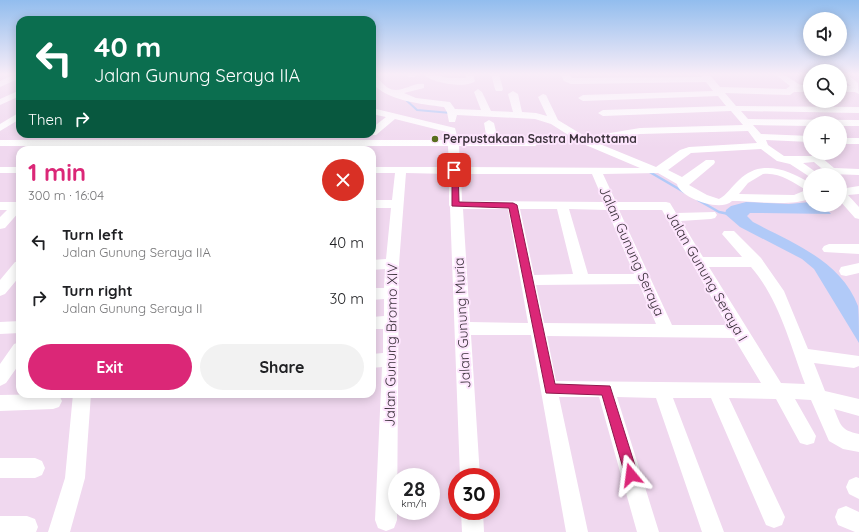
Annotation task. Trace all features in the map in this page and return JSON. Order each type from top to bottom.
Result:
[{"type":"street","points":[[407,99],[414,102],[450,111],[488,118],[518,114],[533,115],[554,122],[585,141],[652,171],[683,182]]},
{"type":"street","points":[[444,99],[450,111]]},
{"type":"street","points":[[481,99],[488,118],[493,142]]},
{"type":"street","points":[[515,99],[518,114]]},
{"type":"street","points":[[543,99],[554,122]]},
{"type":"street","points":[[724,99],[760,141],[780,158],[790,160],[817,159],[831,171],[859,172]]},
{"type":"street","points":[[847,101],[859,101]]},
{"type":"street","points":[[603,113],[803,105]]},
{"type":"street","points":[[840,108],[859,110]]},
{"type":"street","name":"Jalan Gunung Muria","points":[[450,111],[453,143],[470,468]]},
{"type":"street","points":[[376,112],[451,130]]},
{"type":"street","points":[[376,129],[393,116]]},
{"type":"street","points":[[1,127],[16,118]]},
{"type":"street","points":[[585,141],[640,131],[747,125],[859,123]]},
{"type":"street","points":[[1,127],[16,127]]},
{"type":"street","points":[[122,146],[129,138]]},
{"type":"street","points":[[168,143],[172,138]]},
{"type":"street","points":[[200,143],[203,138]]},
{"type":"street","points":[[133,146],[168,143],[234,142],[276,138],[335,138],[360,146],[493,142],[534,143]]},
{"type":"street","points":[[360,146],[367,138]]},
{"type":"street","points":[[376,170],[652,171],[683,151],[760,141],[803,139]]},
{"type":"street","points":[[847,141],[859,141]]},
{"type":"street","points":[[0,143],[91,146]]},
{"type":"street","points":[[790,160],[803,168]]},
{"type":"street","points":[[683,182],[710,162]]},
{"type":"street","points":[[0,170],[16,170]]},
{"type":"street","name":"Jalan Gunung Bromo XIV","points":[[386,520],[392,322],[392,264],[401,170]]},
{"type":"street","name":"Jalan Gunung Seraya","points":[[596,171],[667,330]]},
{"type":"street","points":[[683,182],[683,186],[714,202],[724,202],[745,180],[756,172],[781,172],[803,184]]},
{"type":"street","points":[[847,194],[859,190]]},
{"type":"street","points":[[730,197],[794,199],[803,197]]},
{"type":"street","points":[[847,197],[859,202]]},
{"type":"street","points":[[847,201],[859,215]]},
{"type":"street","points":[[376,204],[398,204]]},
{"type":"street","points":[[455,205],[612,206]]},
{"type":"street","points":[[513,205],[577,532]]},
{"type":"street","name":"Jalan Gunung Seraya I","points":[[612,206],[664,205],[673,217],[739,332],[807,436]]},
{"type":"street","points":[[0,206],[16,206]]},
{"type":"street","points":[[562,206],[582,280]]},
{"type":"street","points":[[0,225],[16,209]]},
{"type":"street","points":[[673,217],[711,215]]},
{"type":"street","points":[[729,234],[756,262],[767,276],[778,295],[803,354],[818,395],[838,438],[859,443]]},
{"type":"street","points":[[829,249],[859,249]]},
{"type":"street","points":[[699,262],[756,262]]},
{"type":"street","points":[[376,265],[392,264]]},
{"type":"street","points":[[0,290],[16,271]]},
{"type":"street","points":[[528,280],[643,279]]},
{"type":"street","points":[[376,294],[391,293]]},
{"type":"street","points":[[376,323],[392,322]]},
{"type":"street","points":[[0,328],[16,327]]},
{"type":"street","name":"Jalan Gunung Seraya","points":[[462,328],[739,332]]},
{"type":"street","points":[[803,354],[854,361]]},
{"type":"street","points":[[0,378],[16,356]]},
{"type":"street","points":[[376,360],[391,359]]},
{"type":"street","points":[[550,389],[779,391],[818,395],[859,408]]},
{"type":"street","points":[[606,390],[648,532]]},
{"type":"street","points":[[662,391],[713,532]]},
{"type":"street","points":[[717,391],[774,517]]},
{"type":"street","points":[[59,532],[75,478],[82,398]]},
{"type":"street","points":[[0,402],[53,402]]},
{"type":"street","points":[[0,468],[35,468]]},
{"type":"street","points":[[472,520],[473,532]]},
{"type":"street","points":[[0,527],[27,527]]},
{"type":"water","points":[[746,202],[789,204],[803,203],[803,212],[829,212],[831,214],[750,213],[747,216],[753,222],[814,255],[828,265],[840,277],[850,290],[858,306],[859,343],[814,269],[802,259],[740,227],[725,214],[726,210],[731,206]]},
{"type":"waterway","points":[[405,99],[417,110],[451,113]]},
{"type":"waterway","points":[[648,171],[684,192]]},
{"type":"waterway","points":[[698,200],[719,212],[729,214]]},
{"type":"place","name":"Perpustakaan Sastra Mahottama","points":[[435,139]]},
{"type":"route","points":[[454,170],[455,205],[513,205],[550,389],[606,390],[631,475]]}]
